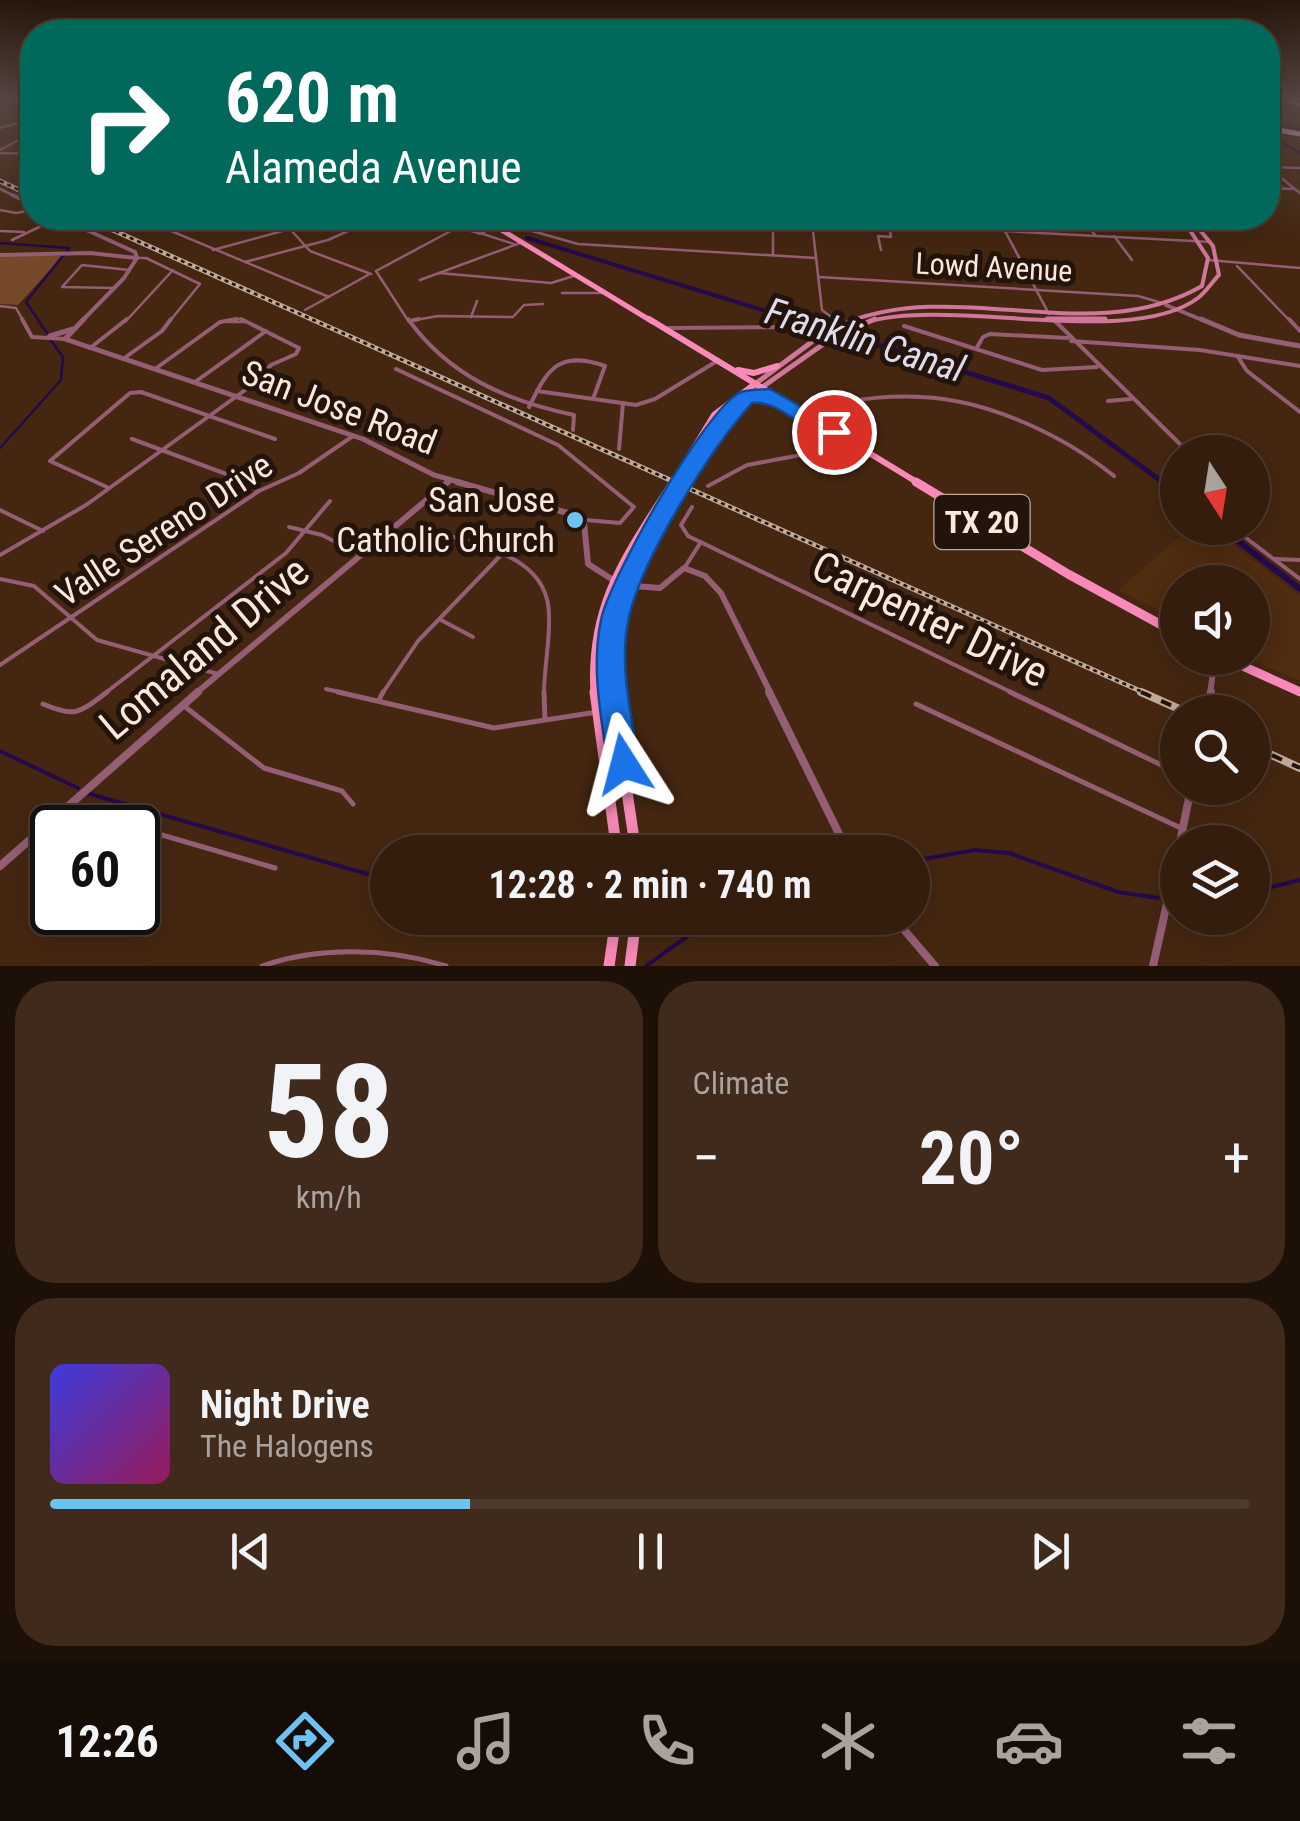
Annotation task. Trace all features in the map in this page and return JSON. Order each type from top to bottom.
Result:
[{"type":"main road","name":"TX 20","points":[[501,230],[1068,574],[1160,624]]},
{"type":"main road","points":[[1050,316],[1108,315],[1166,305],[1198,288],[1206,276],[1208,260],[1202,241],[1192,230]]},
{"type":"main road","points":[[758,386],[777,366],[824,333],[876,319],[920,313],[1127,320],[1177,309],[1210,289],[1219,275],[1219,262],[1211,242],[1200,230]]},
{"type":"main road","points":[[615,835],[594,677],[597,632],[613,581],[687,468],[742,396],[832,332]]},
{"type":"main road","points":[[729,368],[754,373],[777,366]]},
{"type":"main road","points":[[729,368],[740,382],[742,396]]},
{"type":"main road","points":[[742,396],[776,396]]},
{"type":"main road","points":[[633,835],[615,710],[612,636],[626,584],[667,502]]},
{"type":"main road","points":[[1262,675],[1300,692]]},
{"type":"main road","points":[[608,966],[613,935]]},
{"type":"main road","points":[[630,966],[634,935]]},
{"type":"street","points":[[0,306],[16,308],[32,336],[65,338],[115,288],[137,258],[135,252],[86,230]]},
{"type":"street","points":[[164,230],[328,297]]},
{"type":"street","points":[[212,250],[284,230]]},
{"type":"street","points":[[289,230],[310,251],[373,273],[424,341],[443,357],[498,394],[529,407],[574,415],[573,430]]},
{"type":"street","points":[[242,263],[328,240],[349,230]]},
{"type":"street","points":[[305,310],[453,230]]},
{"type":"street","points":[[471,230],[519,243]]},
{"type":"street","points":[[480,233],[486,230]]},
{"type":"street","points":[[529,230],[578,244],[816,258]]},
{"type":"street","points":[[773,230],[773,255]]},
{"type":"street","points":[[813,230],[823,313],[843,328]]},
{"type":"street","points":[[881,250],[878,236],[892,237],[890,230]]},
{"type":"street","points":[[986,230],[1211,242]]},
{"type":"street","points":[[1091,230],[1096,236]]},
{"type":"street","points":[[0,231],[39,231]]},
{"type":"street","points":[[12,240],[26,231]]},
{"type":"street","points":[[1005,231],[1050,316],[1097,367],[1170,435]]},
{"type":"street","points":[[1114,236],[1132,260]]},
{"type":"street","points":[[420,280],[519,243]]},
{"type":"street","points":[[0,254],[137,258],[200,284],[162,331],[123,358]]},
{"type":"street","points":[[1208,260],[1300,268]]},
{"type":"street","points":[[115,288],[62,287],[82,264],[130,270]]},
{"type":"street","points":[[1237,265],[1300,331]]},
{"type":"street","points":[[90,348],[119,328],[172,270]]},
{"type":"street","points":[[439,273],[552,284],[576,275]]},
{"type":"street","name":"Lowd Avenue","points":[[819,277],[1138,296],[1166,305]]},
{"type":"street","points":[[562,293],[606,293]]},
{"type":"street","points":[[471,318],[477,301]]},
{"type":"street","points":[[410,322],[433,316],[512,317],[524,305],[543,304]]},
{"type":"street","points":[[1166,305],[1240,335],[1300,346]]},
{"type":"street","points":[[0,556],[108,488],[236,397],[271,365],[299,350],[240,319],[224,320],[156,369]]},
{"type":"street","points":[[904,326],[1047,370],[1097,367]]},
{"type":"street","points":[[663,328],[798,327]]},
{"type":"street","points":[[50,336],[76,328]]},
{"type":"street","points":[[76,328],[74,338],[78,343]]},
{"type":"street","points":[[195,382],[266,332]]},
{"type":"street","points":[[975,350],[982,337],[990,334],[1191,348],[1300,366]]},
{"type":"street","name":"San Jose Road","points":[[65,338],[353,436],[416,468],[450,480],[581,519]]},
{"type":"street","points":[[1238,357],[1247,371],[1300,412]]},
{"type":"street","points":[[537,391],[636,405],[655,399],[717,360]]},
{"type":"street","points":[[529,407],[557,362],[600,363],[605,369],[593,398]]},
{"type":"street","points":[[396,369],[558,445],[634,507],[627,522],[620,526],[581,519],[588,564],[595,574],[626,584],[661,588],[672,583],[701,542],[682,530],[683,520],[692,507]]},
{"type":"street","points":[[108,488],[50,461],[120,398],[142,392],[275,439]]},
{"type":"street","points":[[795,408],[944,399],[1021,423],[1096,462],[1114,476]]},
{"type":"street","points":[[1108,401],[1131,399]]},
{"type":"street","points":[[620,449],[623,404]]},
{"type":"street","name":"Valle Sereno Drive","points":[[0,665],[259,491],[299,473],[353,436]]},
{"type":"street","points":[[132,439],[229,475],[259,491]]},
{"type":"street","points":[[708,486],[748,465],[856,445]]},
{"type":"street","name":"Lomaland Drive","points":[[71,805],[218,674],[450,480]]},
{"type":"street","points":[[44,704],[67,714],[81,712],[286,553],[330,501]]},
{"type":"street","points":[[0,510],[43,531]]},
{"type":"street","points":[[289,527],[307,530],[360,555]]},
{"type":"street","points":[[440,533],[502,554],[538,576],[550,598],[544,682],[546,721]]},
{"type":"street","name":"Carpenter Drive","points":[[701,542],[1160,764]]},
{"type":"street","points":[[1255,545],[1300,579]]},
{"type":"street","points":[[378,700],[405,653],[502,554]]},
{"type":"street","points":[[1274,559],[1300,560]]},
{"type":"street","points":[[684,568],[710,580],[721,593],[840,835]]},
{"type":"street","points":[[0,579],[34,586],[97,640],[218,674]]},
{"type":"street","points":[[440,620],[472,637]]},
{"type":"street","points":[[326,690],[494,728],[615,710]]},
{"type":"street","points":[[916,704],[1174,825]]},
{"type":"street","points":[[184,706],[264,768],[342,791],[353,804]]},
{"type":"street","points":[[160,835],[274,868]]},
{"type":"street","name":"Lomaland Drive","points":[[0,866],[30,840]]},
{"type":"street","points":[[909,935],[935,966]]},
{"type":"street","points":[[1154,966],[1161,935]]},
{"type":"street","points":[[262,966],[290,956],[404,953],[446,966]]},
{"type":"shaded area","points":[[0,256],[63,256],[18,305],[0,304]]},
{"type":"shaded area","points":[[1170,545],[1233,545],[1259,565],[1160,565],[1160,611],[1119,590]]},
{"type":"shaded area","points":[[1270,573],[1300,596],[1300,681],[1270,667]]},
{"type":"waterway","points":[[1285,144],[1300,153]]},
{"type":"waterway","name":"Franklin Canal","points":[[527,238],[802,322]]},
{"type":"waterway","points":[[0,243],[69,248],[26,302],[47,333]]},
{"type":"waterway","name":"Franklin Canal","points":[[794,319],[832,331]]},
{"type":"waterway","name":"Franklin Canal","points":[[842,334],[1049,398],[1160,480]]},
{"type":"waterway","points":[[0,448],[61,380],[63,357],[50,339]]},
{"type":"waterway","name":"Franklin Canal","points":[[1243,545],[1300,589]]},
{"type":"waterway","points":[[0,751],[78,788]]},
{"type":"waterway","points":[[90,794],[370,875]]},
{"type":"waterway","points":[[930,858],[975,850],[1009,853],[1118,892],[1158,898]]},
{"type":"waterway","points":[[1270,888],[1300,880]]},
{"type":"waterway","points":[[646,966],[689,935]]},
{"type":"railway","points":[[0,181],[20,190]]},
{"type":"railway","points":[[113,230],[1147,694]]},
{"type":"railway","points":[[1141,692],[1160,700]]},
{"type":"railway","points":[[1270,754],[1300,768]]},
{"type":"place","name":"San Jose Catholic Church","points":[[575,520]]},
{"type":"route","points":[[624,764],[612,683],[615,618],[635,568],[712,434],[737,404],[746,398],[770,395],[834,432]]}]
